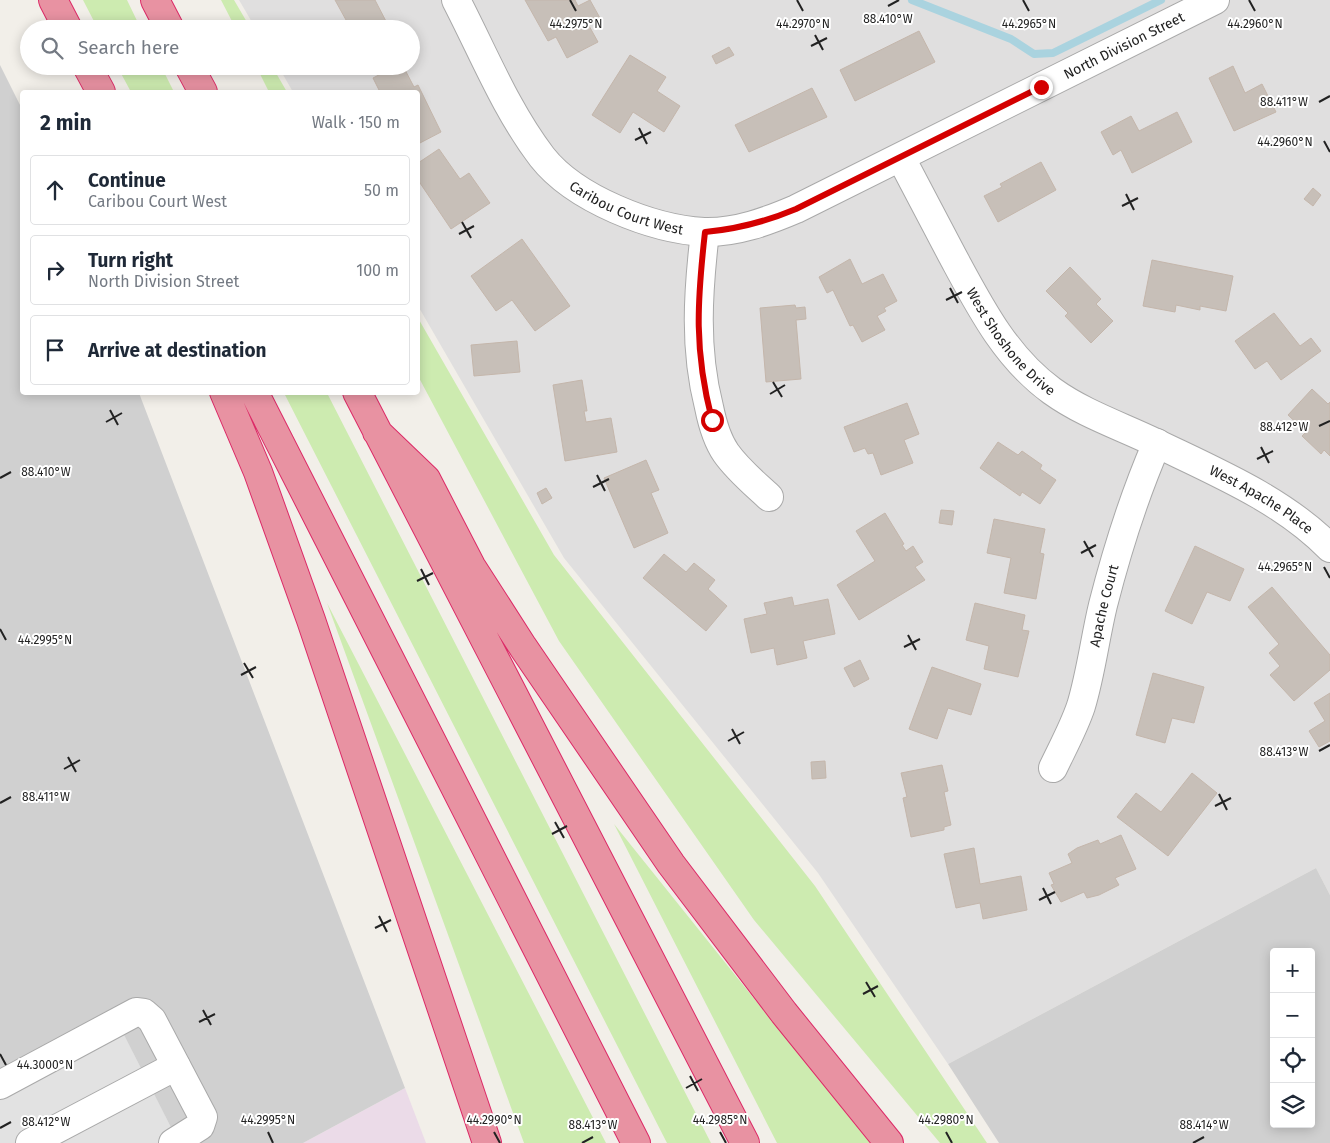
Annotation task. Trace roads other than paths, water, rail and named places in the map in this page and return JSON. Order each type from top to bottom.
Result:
[{"type":"highway","points":[[54,0],[64,20]]},
{"type":"highway","points":[[155,0],[165,20]]},
{"type":"highway","points":[[92,75],[100,90]]},
{"type":"highway","points":[[194,75],[202,90]]},
{"type":"highway","points":[[225,395],[258,472],[311,620],[487,1143]]},
{"type":"highway","points":[[256,395],[636,1143]]},
{"type":"highway","points":[[358,395],[744,1143]]},
{"type":"highway","points":[[377,432],[426,479],[471,566],[523,647],[671,864],[784,1014],[889,1143]]},
{"type":"street","name":"Caribou Court West","points":[[456,0],[516,119],[543,158],[577,188],[615,210],[656,223],[705,232]]},
{"type":"street","name":"North Division Street","points":[[705,232],[765,222],[901,158],[1215,0]]},
{"type":"street","name":"West Shoshone Drive","points":[[901,158],[986,317],[1017,358],[1052,390],[1090,415],[1157,443],[1187,459]]},
{"type":"street","points":[[705,232],[698,292],[698,344],[702,380],[712,420],[725,452],[739,469],[769,497]]},
{"type":"street","name":"Apache Court","points":[[1053,768],[1082,704],[1104,604],[1124,530],[1140,482],[1157,443]]},
{"type":"street","name":"West Apache Place","points":[[1187,459],[1256,494],[1288,513],[1330,548]]},
{"type":"street","points":[[0,1085],[136,1012],[144,1013],[152,1020],[203,1117],[200,1126],[173,1143]]},
{"type":"street","points":[[30,1143],[176,1066]]},
{"type":"waterway","points":[[912,0],[1011,39],[1034,54],[1053,53],[1161,0]]}]
